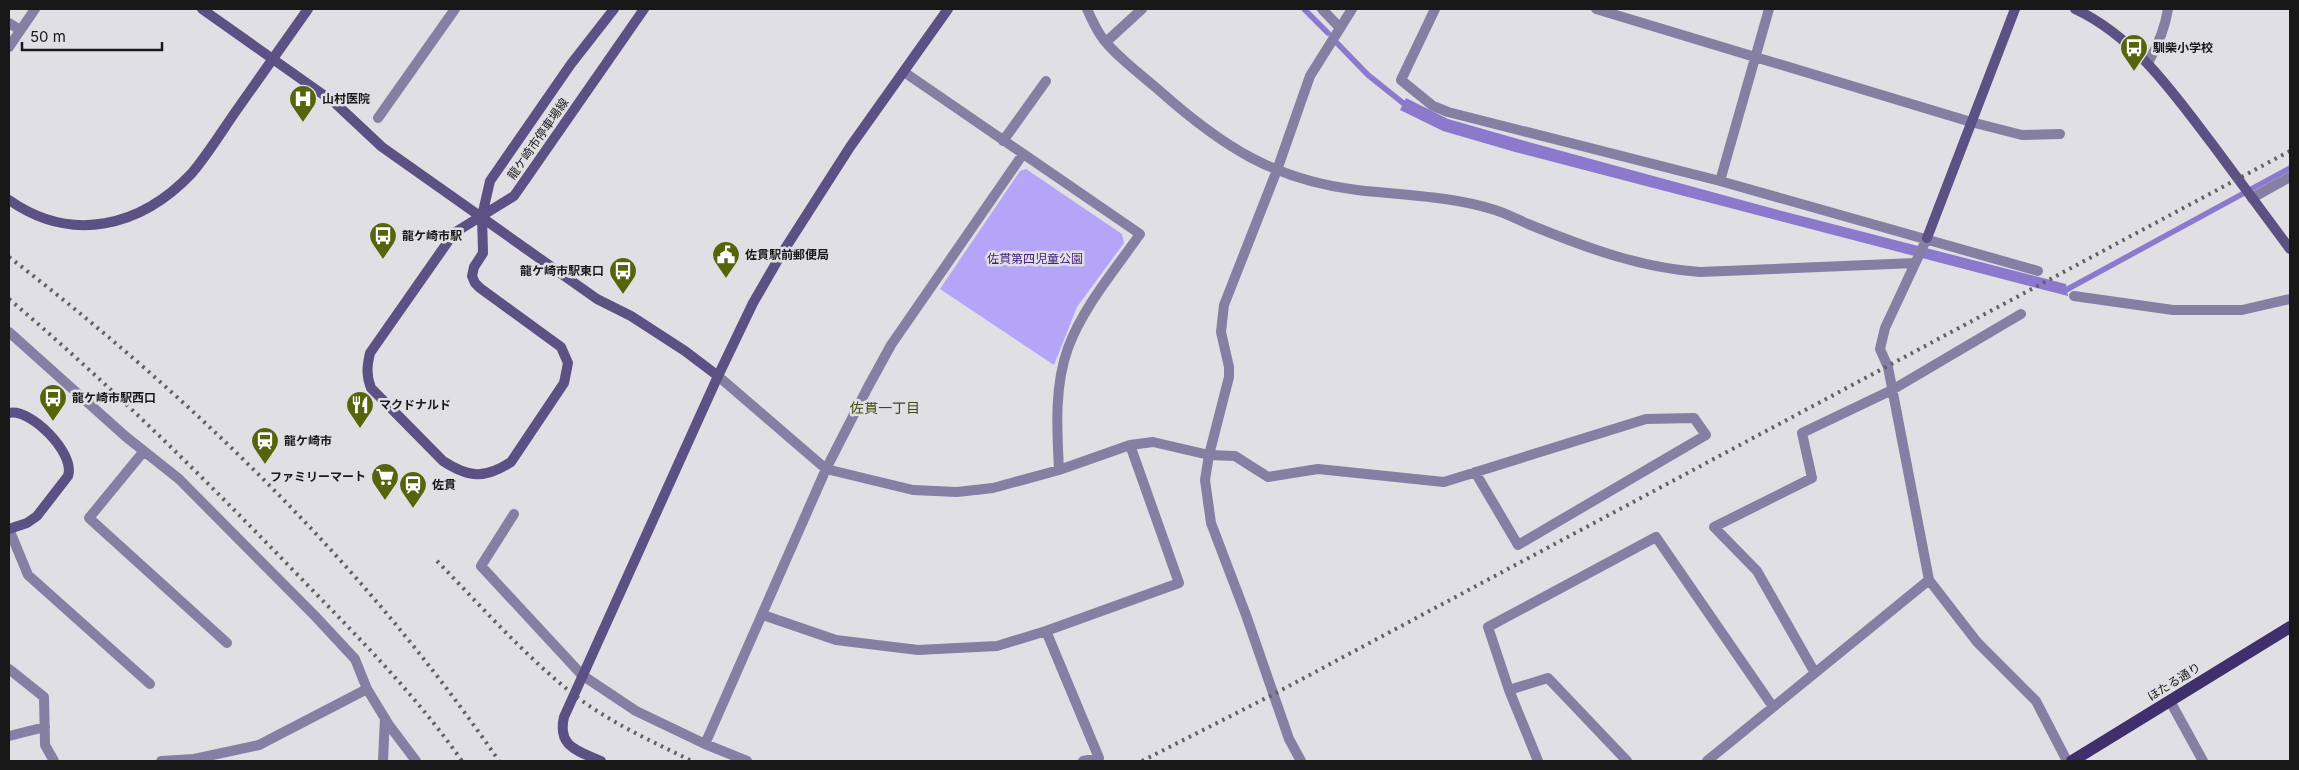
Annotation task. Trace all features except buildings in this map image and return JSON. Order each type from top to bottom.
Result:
[{"type":"main road","name":"ほたる通り","points":[[2072,761],[2290,627]]},
{"type":"street","points":[[9,47],[35,9]]},
{"type":"street","points":[[202,9],[335,103],[382,148],[482,216],[597,299],[631,316],[685,351],[718,376],[826,469],[914,490],[957,492],[992,488],[1059,470],[1130,445],[1152,442],[1209,455],[1235,456],[1268,478],[1318,469],[1444,482],[1475,472],[1646,419],[1694,418],[1706,435],[1518,545],[1475,472]]},
{"type":"street","points":[[9,202],[37,216],[70,226],[97,225],[124,219],[150,208],[192,172],[308,9]]},
{"type":"street","points":[[378,118],[455,9]]},
{"type":"street","name":"龍ケ崎市停車場線","points":[[482,216],[490,181],[571,64],[614,9]]},
{"type":"street","name":"龍ケ崎市停車場線","points":[[482,216],[514,196],[644,9]]},
{"type":"street","points":[[601,761],[578,751],[568,744],[563,737],[564,717],[718,376],[753,304],[779,258],[850,147],[948,9]]},
{"type":"street","points":[[1087,9],[1106,42],[1204,128],[1246,157],[1277,170],[1326,184],[1460,202],[1494,209],[1586,247],[1632,262],[1672,270],[1700,272],[1915,263]]},
{"type":"street","points":[[1106,42],[1142,9]]},
{"type":"street","points":[[1322,9],[1340,28]]},
{"type":"street","points":[[1301,761],[1289,739],[1246,615],[1211,523],[1205,480],[1209,455],[1229,377],[1228,362],[1221,332],[1224,305],[1277,170],[1310,76],[1352,9]]},
{"type":"street","points":[[1435,9],[1401,80],[1433,106],[1448,112],[1720,181],[2038,271]]},
{"type":"street","points":[[1596,9],[1971,122],[2022,135],[2060,134]]},
{"type":"street","points":[[1720,181],[1769,9]]},
{"type":"street","points":[[2015,9],[1926,240],[1888,319],[1880,349],[1888,367],[1929,580],[1977,642],[2036,701],[2067,761]]},
{"type":"street","points":[[2076,9],[2106,28],[2148,63],[2180,101],[2290,250]]},
{"type":"street","points":[[2148,63],[2159,44],[2166,23],[2168,9]]},
{"type":"street","points":[[9,23],[20,30]]},
{"type":"street","points":[[904,72],[1140,234],[1084,316],[1068,348],[1059,389],[1057,424],[1059,470]]},
{"type":"street","points":[[1003,141],[1046,81]]},
{"type":"street","points":[[705,744],[826,469],[868,386],[891,345],[1023,154]]},
{"type":"street","points":[[2251,197],[2290,177]]},
{"type":"street","points":[[482,216],[482,253],[474,267],[472,276],[475,283],[561,347],[568,363],[564,383],[510,462],[498,471],[485,475],[458,471],[444,462],[371,388],[367,378],[370,353],[454,233],[482,216]]},
{"type":"street","points":[[2074,296],[2173,310],[2242,310],[2290,299]]},
{"type":"street","points":[[1815,673],[1756,572],[1714,527],[1812,478],[1802,433],[1892,390],[2021,314]]},
{"type":"street","points":[[9,332],[179,479],[315,616],[354,659],[367,690],[416,761]]},
{"type":"street","points":[[9,413],[12,412],[26,416],[49,433],[70,462],[68,476],[36,516],[27,522],[9,529],[28,575],[150,684]]},
{"type":"street","points":[[763,615],[836,640],[918,650],[997,646],[1046,631],[1179,583],[1130,445]]},
{"type":"street","points":[[144,450],[89,518],[227,643]]},
{"type":"street","points":[[514,514],[481,566],[582,675],[636,711],[746,761]]},
{"type":"street","points":[[1538,761],[1488,627],[1656,537],[1773,707]]},
{"type":"street","points":[[1706,761],[1929,580]]},
{"type":"street","points":[[1046,631],[1099,758],[1083,761]]},
{"type":"street","points":[[9,669],[44,697],[45,745],[54,761]]},
{"type":"street","points":[[1510,690],[1548,678],[1627,761]]},
{"type":"street","points":[[161,761],[194,759],[259,745],[367,690]]},
{"type":"street","points":[[2170,701],[2203,761]]},
{"type":"street","points":[[383,761],[385,718]]},
{"type":"street","points":[[9,736],[45,727]]},
{"type":"green space","name":"佐貫第四児童公園","points":[[1026,169],[1122,234],[1124,243],[1077,307],[1054,365],[940,289],[1020,171]]},
{"type":"shaded area","points":[[1406,98],[1448,119],[1518,139],[1782,211],[2066,284],[2068,296],[1515,152],[1443,131],[1400,110]]},
{"type":"waterway","points":[[1304,9],[1328,33]]},
{"type":"waterway","points":[[1336,42],[1368,75],[1408,107]]},
{"type":"waterway","points":[[2062,289],[2066,290],[2290,168]]},
{"type":"railway","points":[[1142,761],[1274,694],[2290,151]]},
{"type":"railway","points":[[9,257],[145,369],[211,428],[274,490],[335,554],[392,621],[447,690],[499,761]]},
{"type":"railway","points":[[9,299],[82,363],[257,533],[381,662],[423,710],[462,761]]},
{"type":"railway","points":[[437,561],[520,647],[573,694],[616,722],[692,761]]},
{"type":"place","name":"馴柴小学校","points":[[2134,72]]},
{"type":"place","name":"山村医院","points":[[303,123]]},
{"type":"place","name":"龍ケ崎市駅","points":[[383,260]]},
{"type":"place","name":"佐貫駅前郵便局","points":[[726,279]]},
{"type":"place","name":"龍ケ崎市駅東口","points":[[623,295]]},
{"type":"place","name":"龍ケ崎市駅西口","points":[[53,422]]},
{"type":"place","name":"マクドナルド","points":[[360,429]]},
{"type":"place","name":"龍ケ崎市","points":[[265,465]]},
{"type":"place","name":"ファミリーマート","points":[[385,501]]},
{"type":"place","name":"佐貫","points":[[413,509]]},
{"type":"district","name":"佐貫一丁目","points":[[885,408]]}]
